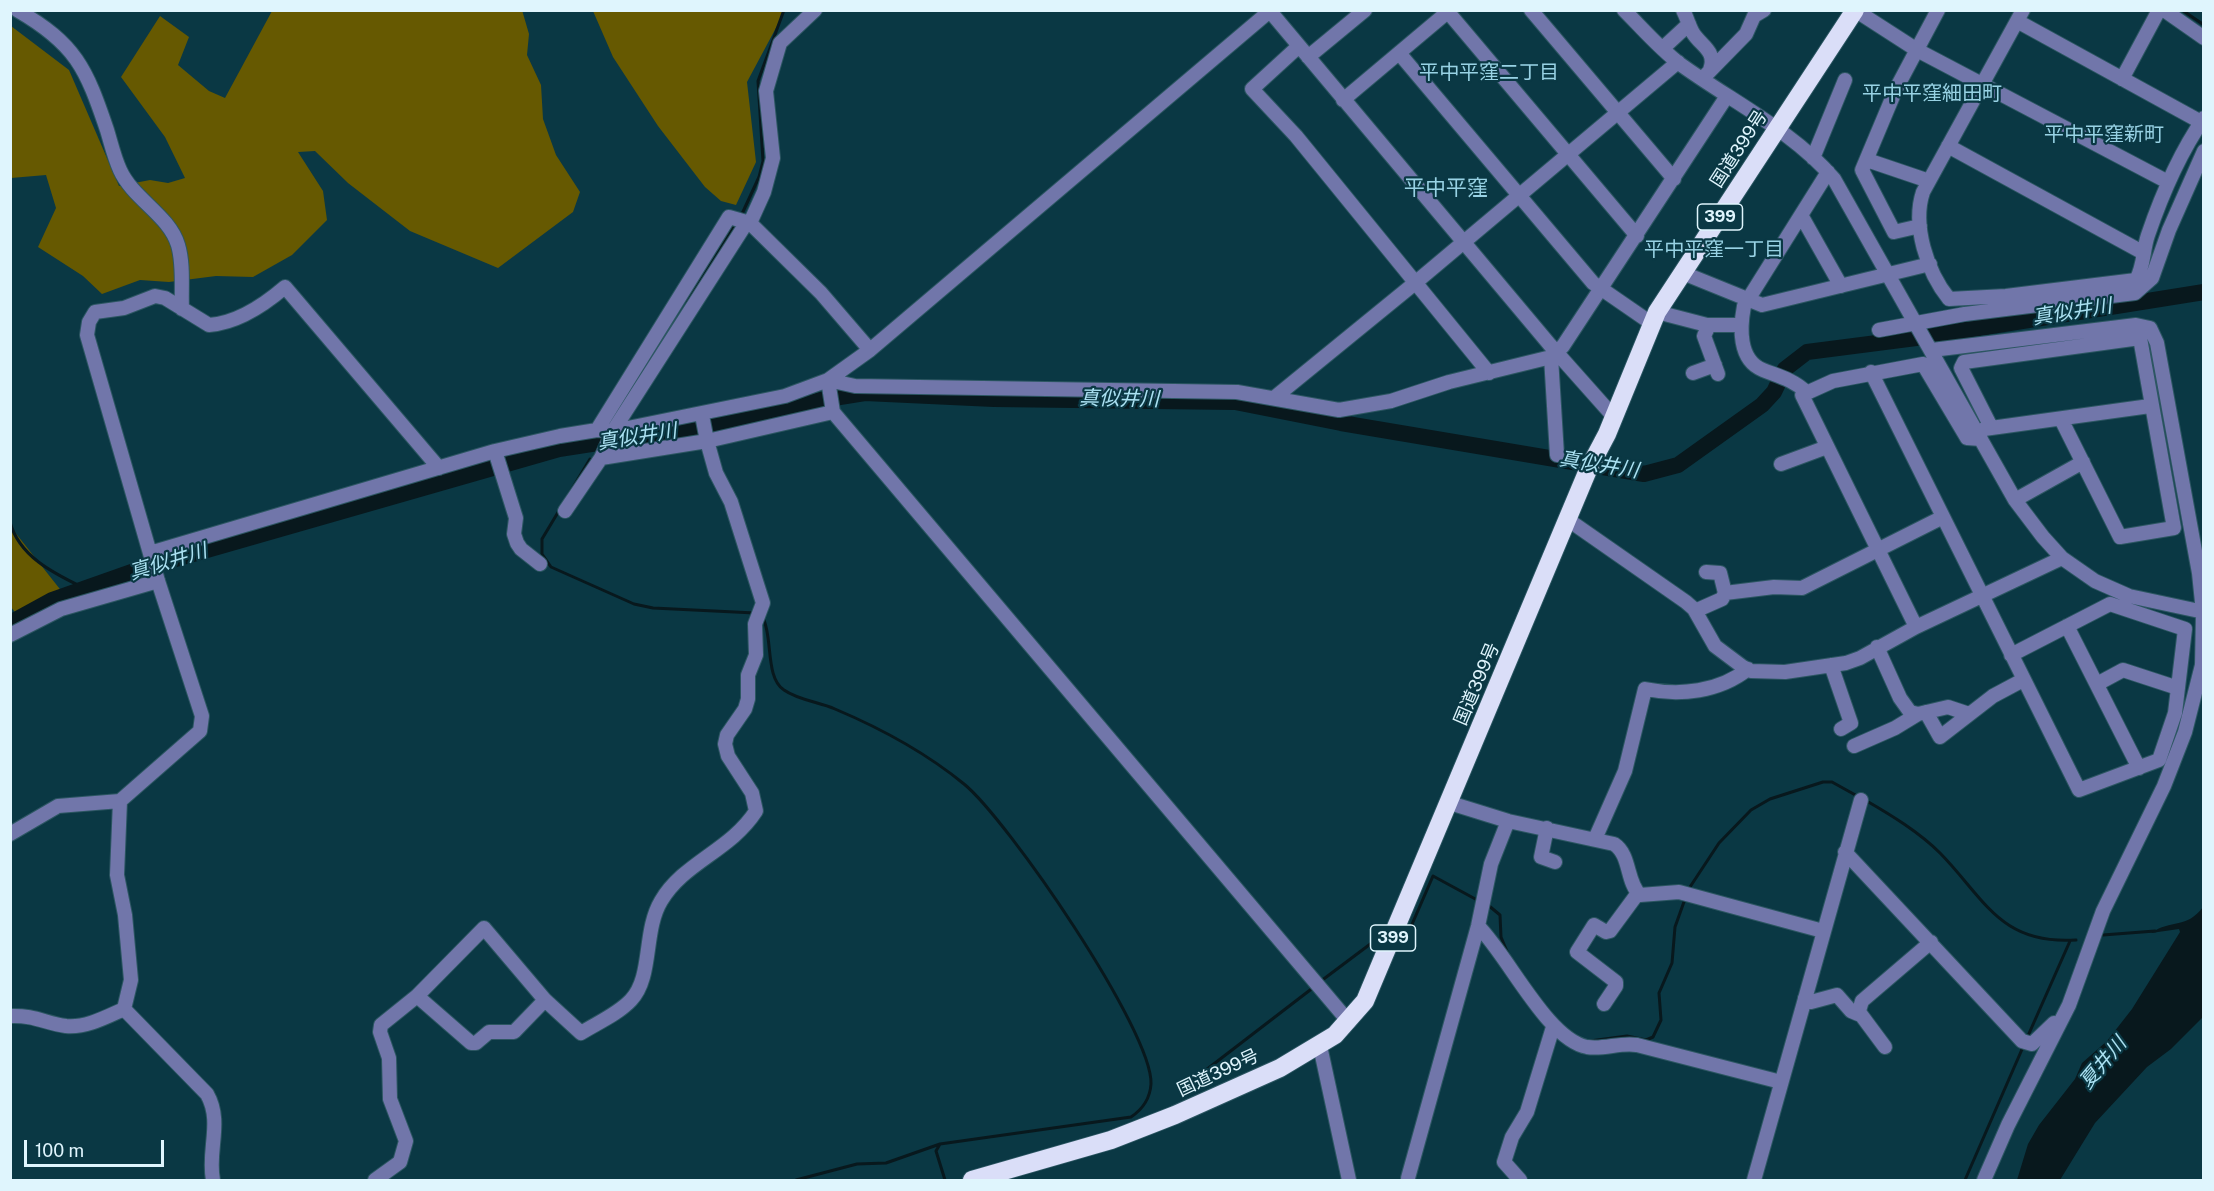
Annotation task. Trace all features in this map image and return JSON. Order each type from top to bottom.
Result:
[{"type":"highway","name":"国道399号","points":[[972,1180],[1111,1140],[1196,1106],[1320,1046],[1349,1022],[1365,1001],[1375,982],[1567,519],[1588,470],[1607,434],[1654,318],[1855,10]]},
{"type":"street","points":[[17,10],[54,33],[68,45],[92,84],[119,169],[137,195],[166,225],[178,245],[182,309]]},
{"type":"street","points":[[565,511],[602,456],[612,432],[764,192],[773,158],[766,91],[780,43],[815,10]]},
{"type":"street","points":[[1365,10],[1252,89],[1296,136],[1490,373]]},
{"type":"street","points":[[1531,10],[1674,179]]},
{"type":"street","points":[[1624,10],[1678,62],[1706,74],[1727,96],[1777,129],[1828,172],[1847,198],[2015,500],[2062,558],[2083,574],[2129,596],[2203,612]]},
{"type":"street","points":[[1683,10],[1689,24],[1710,51],[1712,60],[1706,74]]},
{"type":"street","points":[[1706,74],[1749,31],[1754,16],[1764,10]]},
{"type":"street","points":[[1855,10],[1917,50],[1982,82],[2168,182]]},
{"type":"street","points":[[1920,226],[1894,232],[1863,170],[1896,89],[1938,10]]},
{"type":"street","points":[[2122,79],[2162,10],[2204,38]]},
{"type":"street","points":[[151,555],[440,468],[597,430],[612,432],[702,416],[829,383],[1270,11],[1555,355],[1614,417]]},
{"type":"street","points":[[1343,100],[1449,11],[1637,236]]},
{"type":"street","points":[[2020,16],[2122,79],[2202,120],[2168,182],[2142,252],[2140,273],[2136,280],[1954,301],[1944,293],[1930,264],[1920,226],[1919,203],[1982,82],[2020,16]]},
{"type":"street","points":[[1663,48],[1689,24]]},
{"type":"street","points":[[1400,53],[1600,290],[1654,318],[1709,325],[1740,325]]},
{"type":"street","points":[[1274,398],[1415,284],[1678,62]]},
{"type":"street","points":[[1813,158],[1845,80]]},
{"type":"street","points":[[1557,455],[1555,355],[1637,236],[1727,96]]},
{"type":"street","points":[[1948,146],[2142,252]]},
{"type":"street","points":[[1879,330],[1965,314],[2135,293],[2152,278],[2169,230],[2204,151]]},
{"type":"street","points":[[1867,160],[1929,181]]},
{"type":"street","points":[[1806,392],[1760,369],[1751,360],[1745,348],[1740,325],[1748,300],[1828,172]]},
{"type":"street","points":[[1801,215],[1841,286]]},
{"type":"street","points":[[597,430],[729,217],[744,221],[821,293],[870,350]]},
{"type":"street","points":[[1683,273],[1762,305],[1930,264]]},
{"type":"street","points":[[10,834],[58,806],[120,801],[200,731],[202,716],[158,579],[87,335],[95,312],[124,308],[155,296],[165,298],[209,325],[217,325],[262,307],[285,287],[440,468]]},
{"type":"street","points":[[1693,373],[1716,370],[1704,336],[1709,325]]},
{"type":"street","points":[[1932,350],[2136,325],[2150,328],[2157,343],[2187,492],[2203,612],[2202,664],[2185,732],[2164,786],[2103,911],[2069,1005],[2008,1125],[1984,1180]]},
{"type":"street","points":[[1991,427],[1961,368],[1964,362],[2140,338],[2150,406],[2174,528],[2121,537],[2061,419]]},
{"type":"street","points":[[829,383],[855,386],[1237,393],[1339,410],[1357,409],[1555,355]]},
{"type":"street","points":[[1916,627],[1802,396],[1806,392],[1833,381],[1923,364],[1966,438],[1978,435],[1991,427],[2150,406]]},
{"type":"street","points":[[1871,372],[2023,680],[2079,790],[2158,760],[2175,713],[2185,629],[2110,604],[2011,655]]},
{"type":"street","points":[[829,383],[833,410],[1349,1022]]},
{"type":"street","points":[[602,456],[706,439],[833,410]]},
{"type":"street","points":[[375,1180],[400,1162],[406,1141],[390,1100],[389,1058],[380,1032],[381,1025],[417,996],[484,928],[545,1000],[581,1033],[629,1002],[638,991],[651,923],[661,900],[688,870],[728,844],[756,812],[752,794],[728,756],[725,744],[727,735],[748,699],[748,675],[756,655],[759,614],[763,603],[731,502],[716,473],[702,416]]},
{"type":"street","points":[[1781,464],[1827,447]]},
{"type":"street","points":[[496,454],[516,518],[514,534],[517,543],[540,564]]},
{"type":"street","points":[[2015,500],[2083,462]]},
{"type":"street","points":[[1725,593],[1774,587],[1802,588],[1943,517]]},
{"type":"street","points":[[1567,519],[1677,594],[1695,611],[1715,646],[1748,669],[1777,673],[1860,658],[1916,627],[2062,558]]},
{"type":"street","points":[[1714,568],[1725,593]]},
{"type":"street","points":[[10,635],[61,609],[158,579]]},
{"type":"street","points":[[1695,611],[1722,599],[1725,593]]},
{"type":"street","points":[[2067,626],[2139,768]]},
{"type":"street","points":[[1877,647],[1900,698],[1910,712],[1922,713],[1940,737],[1993,696],[2023,680]]},
{"type":"street","points":[[1831,665],[1851,723],[1841,729]]},
{"type":"street","points":[[1595,839],[1626,771],[1645,689],[1668,693],[1692,691],[1726,681],[1748,669]]},
{"type":"street","points":[[2097,684],[2123,670],[2178,688]]},
{"type":"street","points":[[1854,746],[1922,713],[1948,707],[1970,714]]},
{"type":"street","points":[[1754,1180],[1861,800]]},
{"type":"street","points":[[120,801],[117,875],[125,915],[131,980],[124,1009]]},
{"type":"street","points":[[1450,803],[1508,821],[1595,839],[1620,848],[1638,893]]},
{"type":"street","points":[[1407,1180],[1478,926],[1491,864],[1508,821]]},
{"type":"street","points":[[1547,828],[1541,857],[1555,862]]},
{"type":"street","points":[[1845,852],[2027,1043],[2037,1042],[2069,1005]]},
{"type":"street","points":[[1638,893],[1648,896],[1684,894],[1823,931]]},
{"type":"street","points":[[1604,1004],[1616,986],[1616,982],[1577,952],[1594,925],[1606,932],[1610,931],[1638,893]]},
{"type":"street","points":[[1478,926],[1502,952],[1553,1027],[1566,1038],[1584,1046],[1600,1047],[1621,1043],[1637,1045],[1781,1082]]},
{"type":"street","points":[[1859,1012],[1862,1001],[1931,942]]},
{"type":"street","points":[[1805,998],[1811,1002],[1837,995],[1851,1011],[1859,1012],[1885,1047]]},
{"type":"street","points":[[417,996],[471,1043],[489,1032],[514,1032],[545,1000]]},
{"type":"street","points":[[10,1016],[34,1017],[64,1026],[78,1026],[124,1009]]},
{"type":"street","points":[[124,1009],[207,1094],[213,1105],[216,1117],[211,1159],[213,1180]]},
{"type":"street","points":[[1520,1180],[1504,1162],[1512,1137],[1527,1112],[1553,1027]]},
{"type":"street","points":[[1320,1046],[1349,1180]]},
{"type":"shaded area","points":[[522,10],[529,34],[527,55],[541,85],[543,119],[556,155],[580,192],[573,212],[498,268],[410,231],[348,183],[315,151],[298,152],[323,191],[327,220],[292,255],[253,277],[216,276],[169,282],[140,280],[102,294],[83,276],[38,247],[56,208],[46,175],[11,178],[11,26],[69,70],[119,186],[150,180],[168,183],[185,178],[165,137],[121,77],[160,16],[189,37],[178,65],[209,91],[225,98],[272,11]]},
{"type":"shaded area","points":[[593,11],[785,11],[747,82],[756,162],[736,205],[721,201],[705,187],[658,126],[613,57]]},
{"type":"shaded area","points":[[10,526],[63,593],[17,615],[11,607]]},
{"type":"water","name":"夏井川","points":[[2203,907],[2203,1017],[2171,1049],[2147,1067],[2095,1123],[2060,1180],[2017,1180],[2028,1144],[2039,1125],[2075,1079],[2082,1063],[2107,1041],[2132,1009],[2180,932],[2179,929],[2151,933],[2191,918]]},
{"type":"waterway","points":[[741,216],[759,177],[763,161],[758,81],[784,10]]},
{"type":"waterway","points":[[2182,10],[2204,25]]},
{"type":"waterway","points":[[687,303],[736,224]]},
{"type":"waterway","name":"真似井川","points":[[10,623],[52,600],[137,570],[559,449],[727,423],[821,400],[865,393],[994,399],[1235,402],[1341,423],[1644,474],[1678,465],[1762,405],[1774,392],[1785,369],[1807,352],[1916,338],[2204,292]]},
{"type":"waterway","points":[[590,459],[542,539],[542,554],[551,567],[634,604],[653,608],[755,613]]},
{"type":"waterway","points":[[10,522],[14,534],[29,554],[60,576],[82,587]]},
{"type":"waterway","points":[[763,618],[774,676],[784,690],[852,716],[934,761],[964,784],[1012,838],[1043,880],[1104,975],[1129,1020],[1145,1057],[1151,1084],[1145,1103],[1131,1117],[940,1144],[886,1163],[857,1164],[796,1180]]},
{"type":"waterway","points":[[1688,890],[1719,843],[1751,810],[1770,799],[1823,782],[1832,782],[1859,797]]},
{"type":"waterway","points":[[1865,800],[1904,824],[1932,845],[1996,916],[2011,927],[2029,935],[2050,940],[2076,940]]},
{"type":"waterway","points":[[1401,944],[1403,945],[1433,876],[1479,901]]},
{"type":"waterway","points":[[1590,1041],[1627,1036],[1646,1040],[1653,1037],[1661,1020],[1659,993],[1672,963],[1675,927],[1685,899]]},
{"type":"waterway","points":[[1488,905],[1500,915],[1501,937],[1508,954]]},
{"type":"waterway","points":[[2103,935],[2155,931]]},
{"type":"waterway","points":[[1321,981],[1381,936],[1386,938]]},
{"type":"waterway","points":[[2027,1038],[2070,941]]},
{"type":"waterway","points":[[1189,1083],[1314,987]]},
{"type":"waterway","points":[[1965,1180],[2023,1047]]},
{"type":"waterway","points":[[940,1144],[936,1151],[945,1180]]},
{"type":"district","name":"平中平窪二丁目","points":[[1489,73]]},
{"type":"district","name":"平中平窪細田町","points":[[1932,94]]},
{"type":"district","name":"平中平窪新町","points":[[2104,135]]},
{"type":"district","name":"平中平窪","points":[[1446,189]]},
{"type":"district","name":"平中平窪一丁目","points":[[1714,250]]}]
